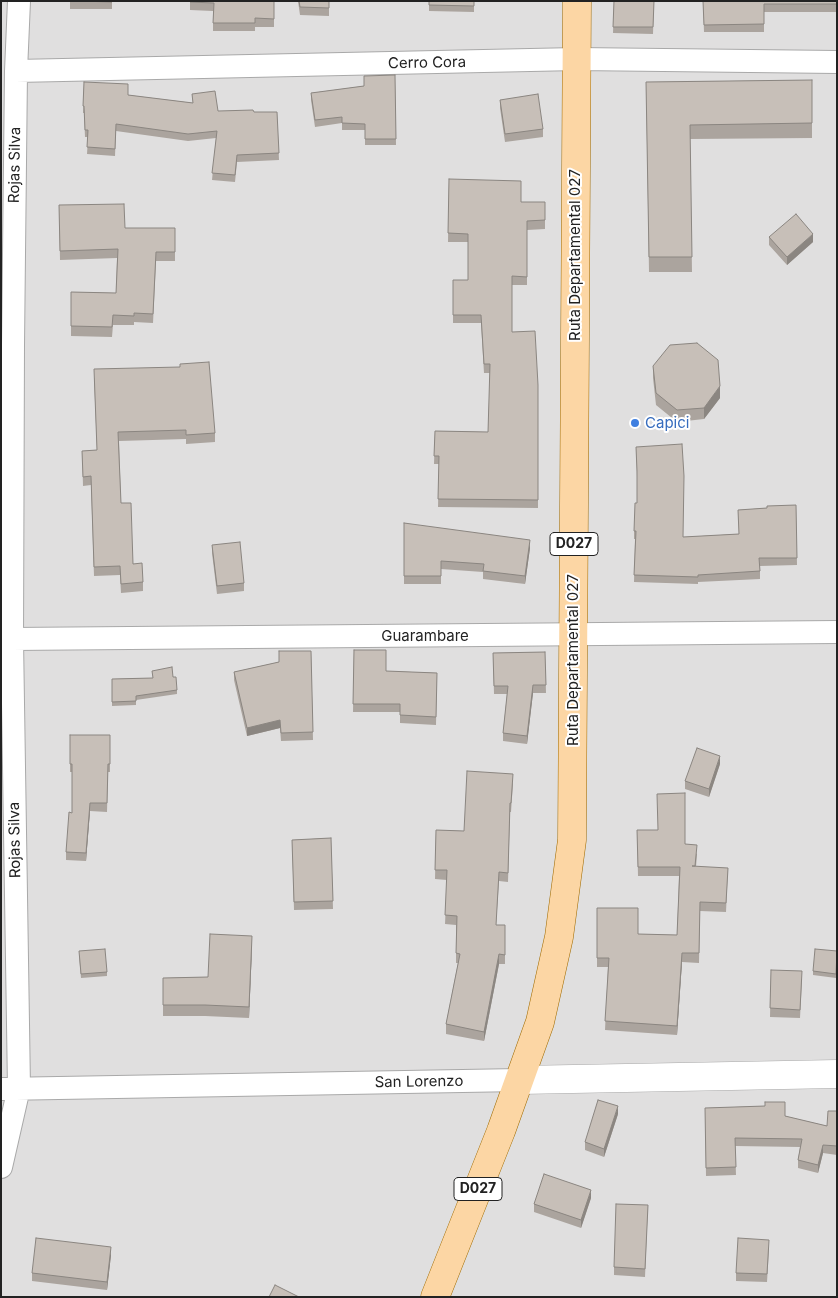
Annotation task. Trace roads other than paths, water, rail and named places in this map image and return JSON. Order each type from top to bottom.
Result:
[{"type":"main road","name":"Ruta Departamental 027","points":[[435,1297],[501,1131],[540,1022],[559,937],[572,840],[577,1]]},
{"type":"street","name":"Rojas Silva","points":[[1,1168],[10,1088],[7,346],[19,1]]},
{"type":"street","name":"Cerro Cora","points":[[16,71],[577,60],[837,62]]},
{"type":"street","name":"Guarambare","points":[[9,649],[573,635],[837,632]]},
{"type":"street","name":"San Lorenzo","points":[[10,1088],[837,1074]]},
{"type":"place","name":"Capici","points":[[635,423]]}]
